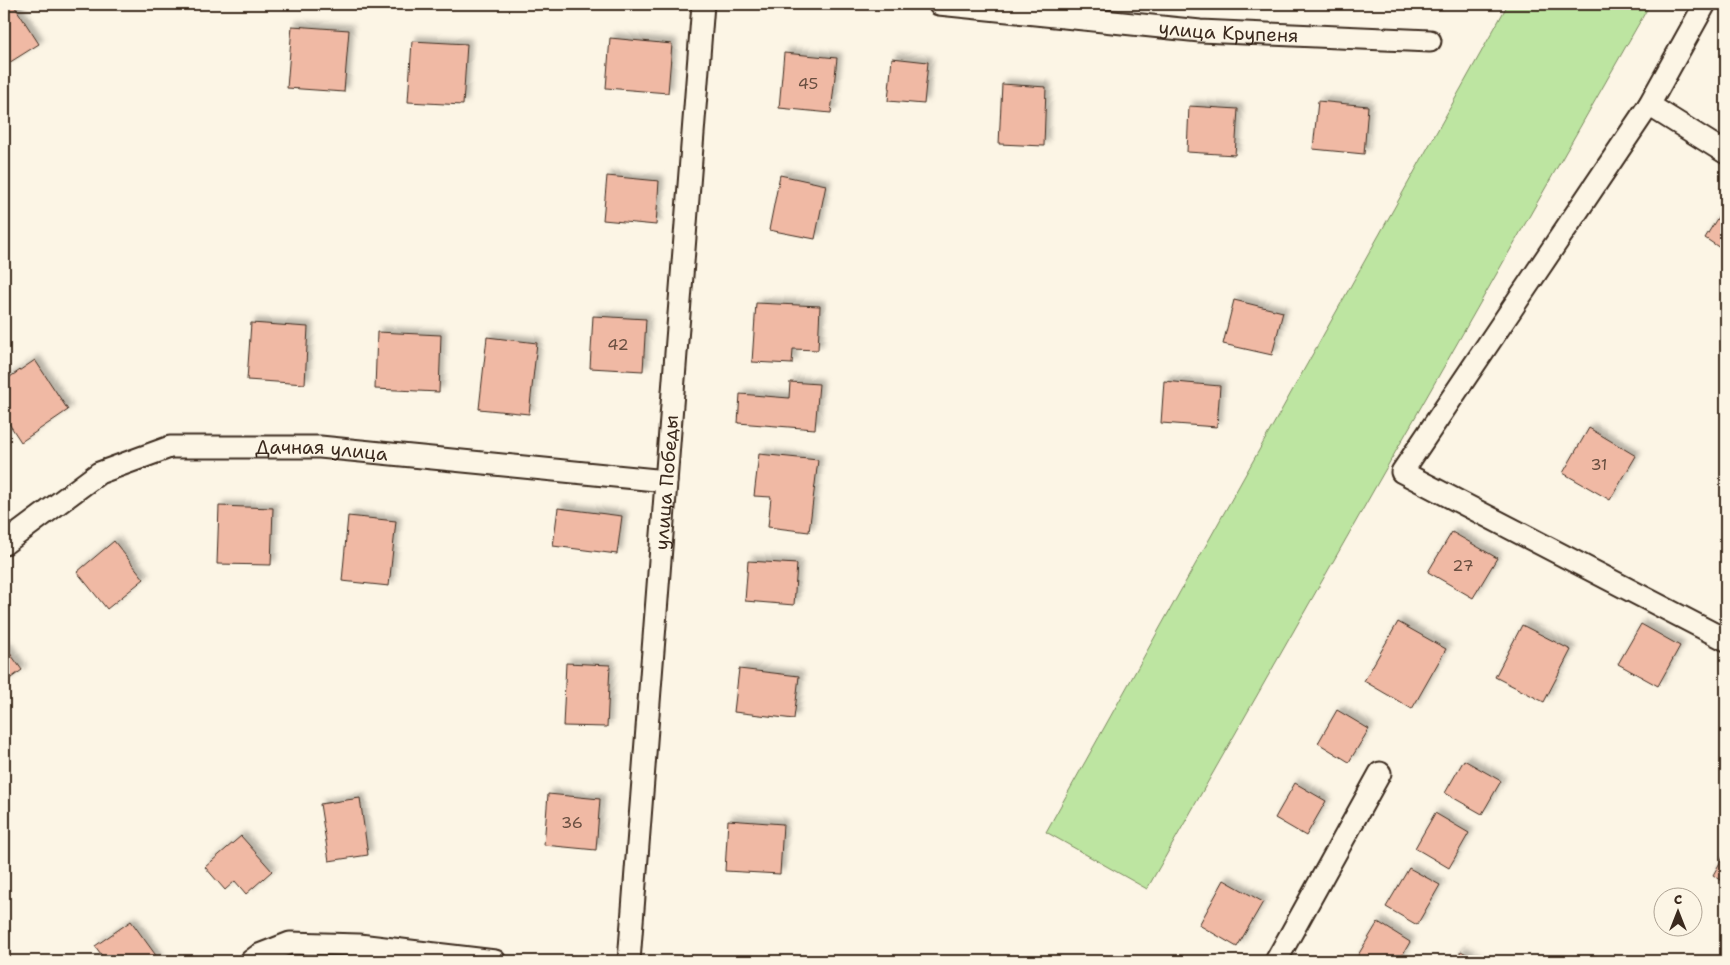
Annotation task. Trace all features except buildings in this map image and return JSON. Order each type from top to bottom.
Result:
[{"type":"street","name":"улица Победы","points":[[629,961],[703,4]]},
{"type":"street","name":"улица Крупеня","points":[[939,4],[1200,31],[1430,41]]},
{"type":"street","points":[[1705,4],[1649,105],[1402,472],[1726,640]]},
{"type":"street","points":[[1649,105],[1726,153]]},
{"type":"street","name":"Дачная улица","points":[[4,544],[99,473],[170,447],[320,447],[666,481]]},
{"type":"street","points":[[1276,961],[1380,773]]},
{"type":"street","points":[[251,961],[259,955],[290,943],[359,945],[495,961]]},
{"type":"green space","points":[[1508,4],[1650,4],[1147,889],[1046,832]]}]
